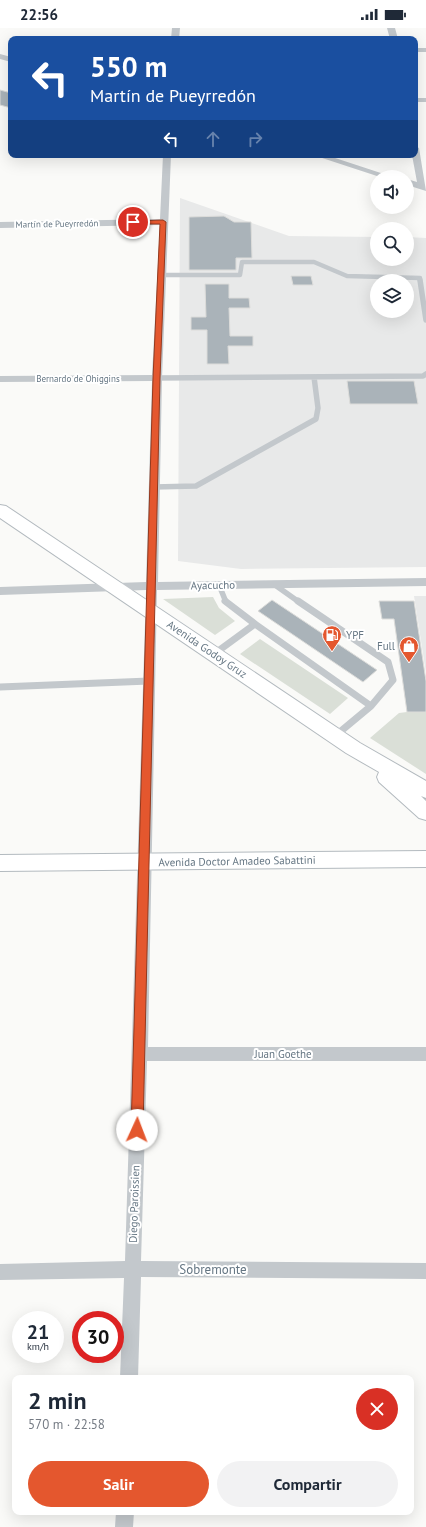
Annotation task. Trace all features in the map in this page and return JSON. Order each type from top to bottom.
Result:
[{"type":"main road","name":"Avenida Godoy Gruz","points":[[0,510],[152,611],[353,748],[426,790]]},
{"type":"main road","name":"Avenida Godoy Gruz","points":[[353,748],[426,812]]},
{"type":"main road","name":"Avenida Doctor Amadeo Sabattini","points":[[0,863],[426,859]]},
{"type":"street","name":"Diego Paroissien","points":[[129,1375],[140,1054],[157,378],[167,158]]},
{"type":"street","points":[[327,158],[370,171]]},
{"type":"street","points":[[414,184],[424,188],[422,158]]},
{"type":"street","name":"Martín de Pueyrredón","points":[[0,225],[163,222]]},
{"type":"street","name":"Bernardo de Ohiggins","points":[[0,379],[157,378]]},
{"type":"street","name":"Ayacucho","points":[[0,591],[152,586],[426,582]]},
{"type":"street","name":"Juan Goethe","points":[[140,1054],[426,1054]]},
{"type":"street","name":"Sobremonte","points":[[0,1272],[132,1269],[426,1270]]},
{"type":"street","points":[[124,1527],[125,1515]]},
{"type":"lane","points":[[161,275],[240,275],[242,262],[314,262],[347,276],[420,278],[426,320]]},
{"type":"lane","points":[[157,378],[423,376],[426,374]]},
{"type":"lane","points":[[154,487],[196,486],[316,420],[318,408],[314,377]]},
{"type":"lane","points":[[219,585],[226,602],[371,706]]},
{"type":"lane","points":[[276,585],[388,662],[393,680],[371,706],[335,736]]},
{"type":"lane","points":[[214,654],[255,624]]},
{"type":"lane","points":[[0,687],[150,681]]},
{"type":"shaded area","points":[[180,198],[289,236],[370,237],[370,266],[414,266],[414,237],[426,238],[426,567],[241,569],[178,561]]},
{"type":"shaded area","points":[[414,596],[426,596],[426,673]]},
{"type":"shaded area","points":[[213,597],[219,608],[235,621],[215,635],[163,599]]},
{"type":"shaded area","points":[[260,639],[348,698],[330,714],[240,654]]},
{"type":"shaded area","points":[[426,712],[426,774],[370,738],[399,713]]},
{"type":"building","points":[[0,90],[8,92],[8,107],[0,105]]},
{"type":"building","points":[[224,216],[234,222],[251,222],[252,258],[236,258],[236,270],[189,270],[189,217]]},
{"type":"building","points":[[291,276],[311,276],[313,285],[293,285]]},
{"type":"building","points":[[205,284],[229,284],[229,298],[249,298],[250,308],[229,308],[230,336],[253,336],[253,346],[228,346],[229,364],[207,364],[207,330],[191,330],[191,317],[206,317]]},
{"type":"building","points":[[347,381],[414,381],[418,404],[350,404]]},
{"type":"building","points":[[272,600],[377,670],[363,682],[258,611]]},
{"type":"building","points":[[379,601],[414,601],[426,681],[426,712],[407,712],[394,619],[382,619]]},
{"type":"place","name":"YPF","points":[[332,652]]},
{"type":"place","name":"Full","points":[[409,663]]},
{"type":"route","points":[[133,222],[163,222],[157,378],[137,1130]]}]
